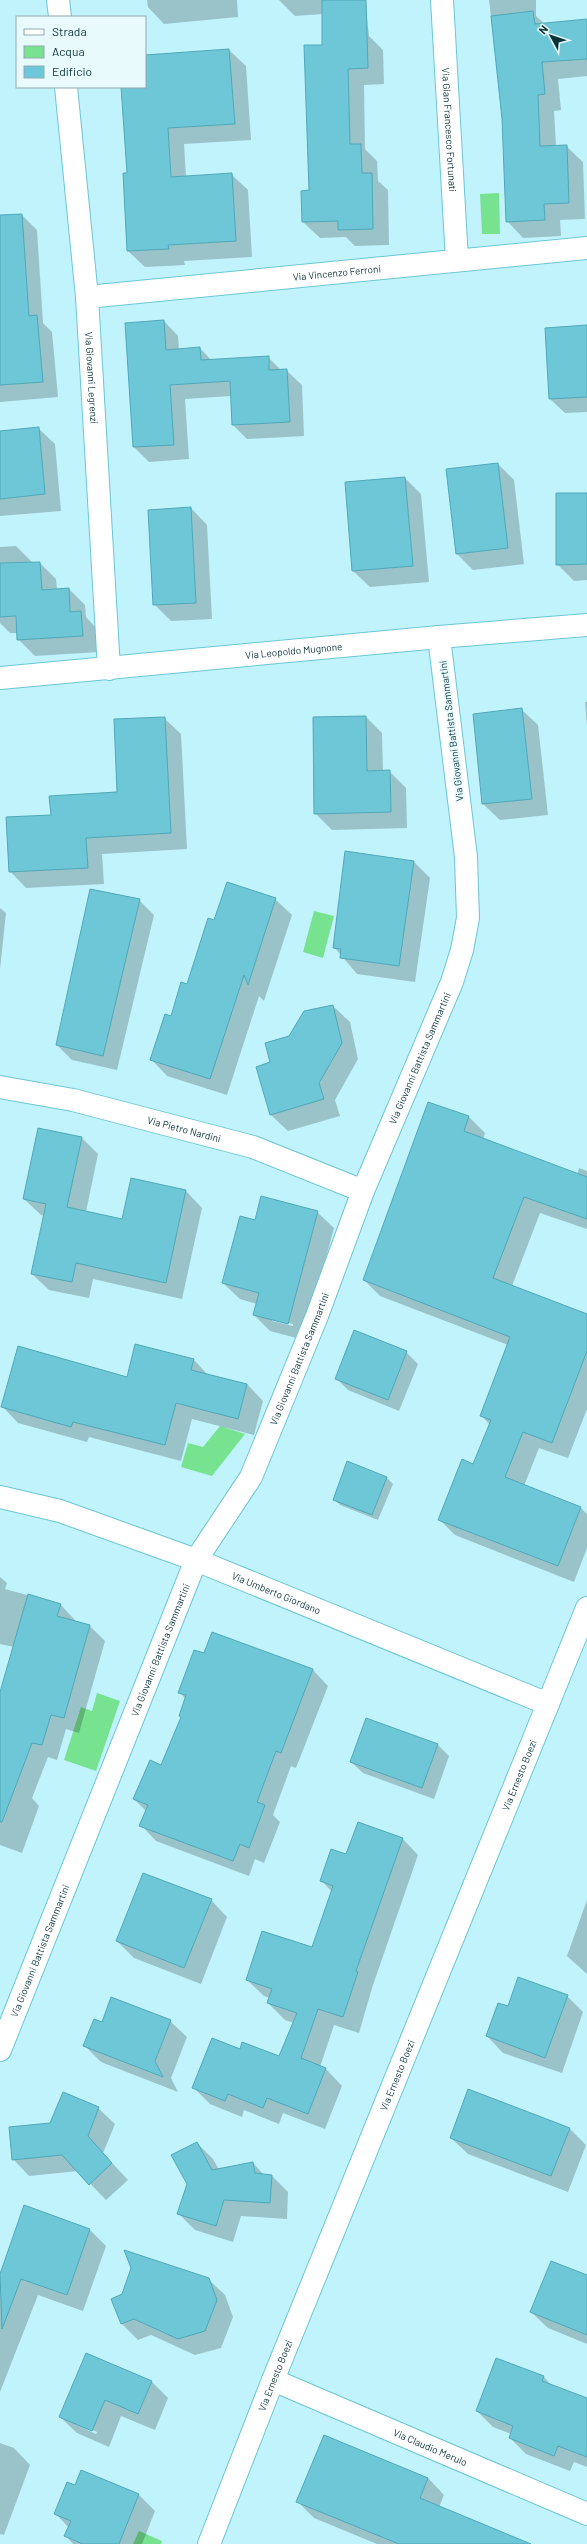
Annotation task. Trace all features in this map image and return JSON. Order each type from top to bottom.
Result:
[{"type":"street","points":[[58,0],[60,16]]},
{"type":"street","name":"Via Gian Francesco Fortunati","points":[[442,0],[457,260]]},
{"type":"street","name":"Via Giovanni Legrenzi","points":[[66,88],[87,297],[109,669]]},
{"type":"street","name":"Via Vincenzo Ferroni","points":[[87,297],[587,248]]},
{"type":"street","name":"Via Leopoldo Mugnone","points":[[0,678],[109,669],[440,636],[587,625]]},
{"type":"street","name":"Via Giovanni Battista Sammartini","points":[[0,2050],[196,1560],[251,1477],[317,1316],[363,1191],[452,982],[462,950],[468,918],[466,857],[440,636]]},
{"type":"street","name":"Via Pietro Nardini","points":[[0,1087],[73,1100],[253,1148],[363,1191]]},
{"type":"street","name":"Via Umberto Giordano","points":[[0,1497],[60,1511],[196,1560],[548,1704]]},
{"type":"street","name":"Via Ernesto Boezi","points":[[209,2544],[273,2380],[587,1608]]},
{"type":"street","name":"Via Claudio Merulo","points":[[273,2380],[587,2514]]},
{"type":"water","points":[[499,193],[500,234],[482,234],[480,194]]},
{"type":"water","points":[[314,911],[334,916],[323,958],[303,952]]},
{"type":"water","points":[[220,1426],[245,1434],[212,1476],[181,1467],[188,1443],[203,1447]]},
{"type":"water","points":[[97,1693],[120,1701],[96,1771],[64,1760],[81,1707],[92,1711]]},
{"type":"water","points":[[139,2531],[162,2541],[161,2544],[133,2544]]},
{"type":"building","points":[[322,0],[366,0],[368,68],[348,69],[350,144],[361,144],[362,173],[372,173],[373,229],[338,230],[338,221],[302,222],[301,191],[309,190],[304,45],[322,45]]},
{"type":"building","points":[[533,11],[535,24],[587,19],[587,59],[542,62],[545,94],[538,95],[540,146],[567,145],[569,203],[544,204],[545,220],[506,222],[502,119],[491,16]]},
{"type":"building","points":[[229,49],[235,124],[168,128],[171,177],[232,173],[236,241],[168,245],[169,249],[127,251],[123,173],[127,173],[121,88],[146,88],[146,55]]},
{"type":"building","points":[[22,214],[29,316],[37,315],[43,382],[0,385],[0,215]]},
{"type":"building","points":[[164,320],[166,350],[200,347],[201,360],[269,356],[269,370],[287,369],[290,422],[232,425],[230,381],[170,385],[174,445],[133,447],[125,323]]},
{"type":"building","points":[[587,325],[587,397],[549,399],[545,328]]},
{"type":"building","points":[[39,427],[45,494],[0,499],[0,431]]},
{"type":"building","points":[[498,463],[508,548],[456,554],[446,469]]},
{"type":"building","points":[[405,477],[413,566],[352,571],[345,482]]},
{"type":"building","points":[[556,493],[587,493],[587,564],[556,565]]},
{"type":"building","points":[[191,507],[196,603],[153,605],[148,510]]},
{"type":"building","points":[[40,562],[42,590],[69,588],[70,612],[81,611],[83,636],[17,640],[16,616],[0,617],[0,563]]},
{"type":"building","points":[[522,708],[532,799],[482,804],[473,714]]},
{"type":"building","points":[[366,716],[367,771],[390,770],[391,812],[314,814],[313,717]]},
{"type":"building","points":[[165,717],[171,833],[86,838],[88,868],[9,872],[6,817],[51,815],[49,796],[117,792],[114,719]]},
{"type":"building","points":[[345,851],[414,861],[399,966],[340,958],[341,949],[333,948]]},
{"type":"building","points":[[227,882],[276,898],[248,985],[244,975],[210,1079],[150,1060],[165,1014],[171,1016],[181,982],[187,984],[208,918],[214,920]]},
{"type":"building","points":[[90,889],[140,899],[103,1056],[56,1045]]},
{"type":"building","points":[[333,1005],[342,1043],[319,1083],[324,1099],[270,1115],[256,1067],[270,1062],[265,1043],[289,1036],[304,1011]]},
{"type":"building","points":[[428,1102],[469,1116],[464,1131],[587,1177],[587,1219],[524,1197],[493,1278],[587,1314],[587,1351],[552,1443],[523,1432],[505,1477],[581,1507],[558,1566],[438,1520],[462,1459],[473,1464],[491,1420],[480,1416],[510,1337],[363,1280]]},
{"type":"building","points":[[38,1128],[82,1137],[67,1207],[122,1219],[131,1178],[186,1190],[166,1283],[76,1263],[72,1282],[31,1274],[46,1204],[23,1199]]},
{"type":"building","points":[[261,1196],[318,1211],[288,1324],[253,1315],[259,1293],[222,1283],[240,1216],[255,1220]]},
{"type":"building","points":[[354,1330],[407,1351],[388,1400],[335,1379]]},
{"type":"building","points":[[135,1344],[194,1359],[191,1370],[247,1384],[238,1419],[176,1403],[165,1445],[73,1422],[71,1427],[1,1407],[18,1346],[127,1377]]},
{"type":"building","points":[[347,1461],[387,1477],[372,1515],[333,1500]]},
{"type":"building","points":[[28,1594],[61,1604],[57,1616],[90,1625],[64,1718],[51,1715],[42,1745],[32,1743],[2,1822],[0,1822],[0,1692]]},
{"type":"building","points":[[212,1632],[313,1669],[281,1753],[276,1751],[257,1802],[265,1805],[249,1848],[240,1844],[233,1861],[139,1826],[148,1805],[133,1799],[150,1760],[161,1765],[181,1717],[179,1716],[186,1695],[178,1693],[194,1650],[204,1653]]},
{"type":"building","points":[[366,1718],[438,1744],[422,1788],[350,1762]]},
{"type":"building","points":[[358,1822],[403,1838],[356,1971],[358,1972],[343,2017],[318,2009],[301,2058],[326,2068],[308,2114],[267,2098],[263,2108],[228,2094],[225,2101],[192,2088],[212,2038],[240,2049],[242,2042],[279,2056],[297,2013],[267,2003],[272,1989],[246,1980],[262,1931],[312,1947],[333,1886],[320,1881],[331,1849],[346,1854]]},
{"type":"building","points":[[143,1873],[212,1899],[184,1968],[116,1941]]},
{"type":"building","points":[[518,1977],[568,1995],[545,2058],[486,2036],[498,2003],[508,2006]]},
{"type":"building","points":[[111,1997],[171,2020],[155,2061],[163,2077],[83,2046],[94,2019],[102,2022]]},
{"type":"building","points":[[468,2089],[570,2128],[551,2176],[450,2138]]},
{"type":"building","points":[[63,2092],[99,2107],[88,2136],[112,2163],[89,2185],[62,2155],[12,2160],[9,2127],[50,2123]]},
{"type":"building","points":[[197,2142],[212,2170],[253,2162],[255,2173],[272,2175],[270,2203],[224,2200],[216,2226],[177,2214],[187,2184],[171,2155]]},
{"type":"building","points":[[24,2205],[90,2229],[67,2295],[21,2279],[2,2329],[0,2274]]},
{"type":"building","points":[[124,2250],[209,2278],[217,2300],[205,2331],[178,2339],[134,2319],[121,2324],[111,2299],[122,2294],[131,2268]]},
{"type":"building","points":[[551,2261],[587,2275],[587,2335],[530,2312]]},
{"type":"building","points":[[86,2353],[152,2381],[138,2414],[105,2400],[92,2431],[59,2417]]},
{"type":"building","points":[[496,2358],[544,2376],[542,2381],[587,2398],[587,2457],[558,2446],[554,2456],[509,2438],[513,2426],[476,2411]]},
{"type":"building","points":[[324,2435],[428,2478],[420,2498],[531,2544],[399,2544],[296,2502]]},
{"type":"building","points":[[81,2470],[139,2494],[119,2544],[83,2544],[64,2536],[71,2521],[54,2514],[67,2482],[75,2485]]}]
